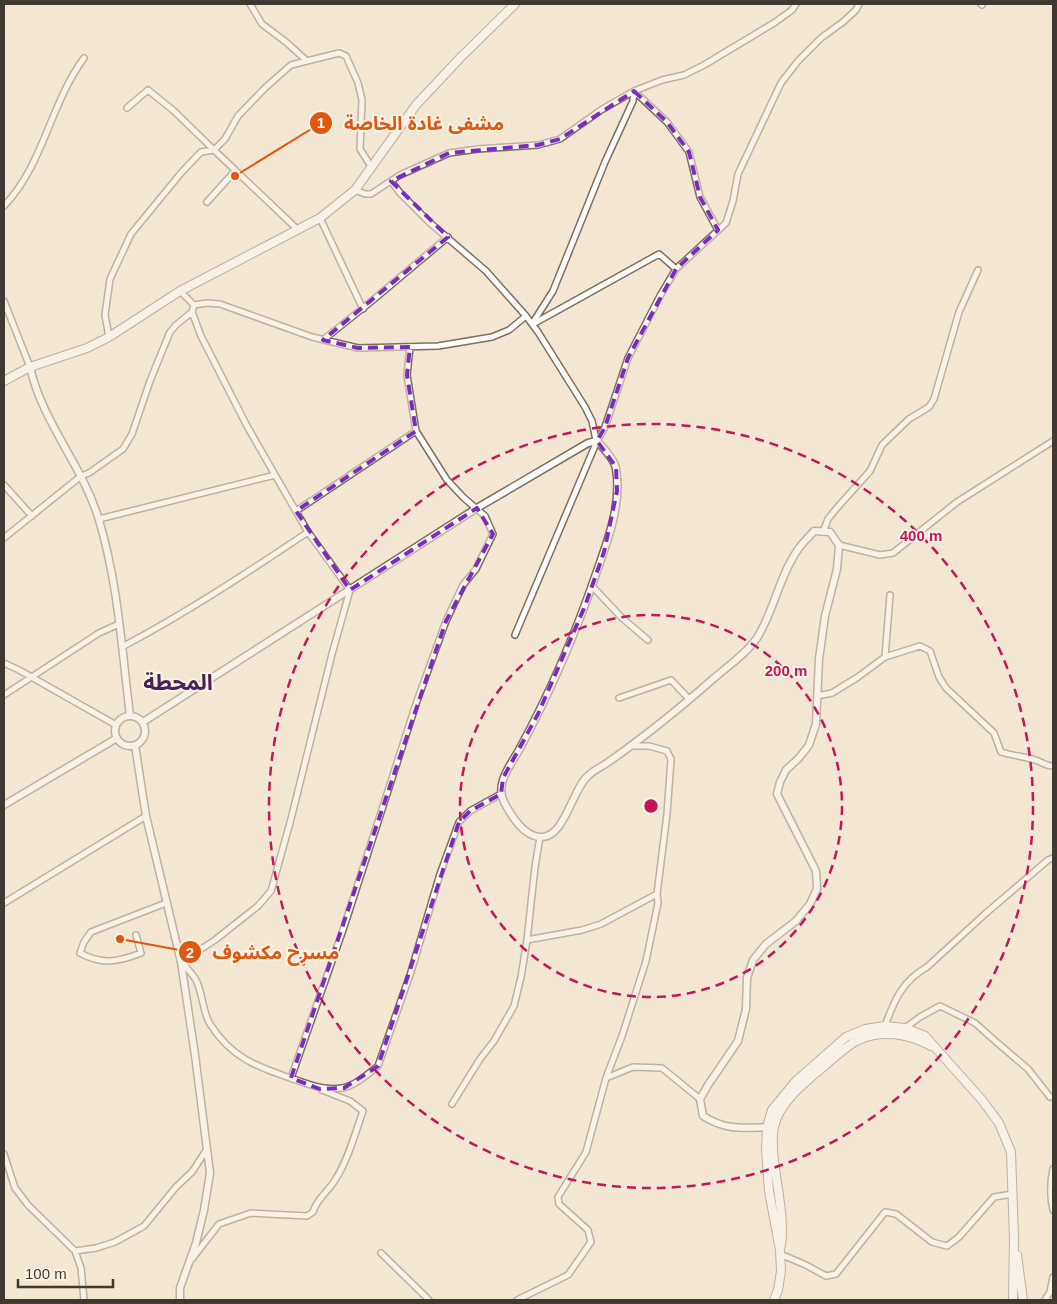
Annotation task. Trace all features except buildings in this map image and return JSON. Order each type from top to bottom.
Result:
[{"type":"main road","points":[[4,381],[30,367],[87,348],[109,337],[180,291],[320,218],[355,190],[416,105],[515,4]]},
{"type":"main road","points":[[774,1300],[780,1277],[780,1252],[769,1191],[766,1150],[772,1110],[796,1081],[846,1037],[865,1029],[885,1026],[905,1028],[925,1036],[982,1100],[999,1123],[1011,1152],[1014,1238],[1013,1300]]},
{"type":"main road","points":[[770,1126],[784,1105],[796,1092],[840,1053],[858,1040],[883,1034],[896,1034],[923,1042],[937,1050]]},
{"type":"main road","points":[[1014,1238],[1023,1300]]},
{"type":"street","points":[[250,4],[262,24],[307,61]]},
{"type":"street","points":[[355,190],[371,194],[400,175],[449,153],[478,149],[538,146],[560,139],[601,110],[634,91],[662,80],[684,75],[704,65],[774,23],[792,10],[796,4]]},
{"type":"street","points":[[515,635],[596,441],[605,427],[628,358],[660,296],[676,269],[726,222],[733,201],[738,174],[781,83],[798,61],[821,38],[856,10],[859,4]]},
{"type":"street","points":[[109,337],[105,315],[110,279],[131,234],[181,173],[201,152],[214,150],[238,116],[291,65],[340,53],[346,56],[358,83],[362,100],[360,149],[372,168]]},
{"type":"street","points":[[4,206],[12,198],[30,171],[62,93],[84,58]]},
{"type":"street","points":[[127,108],[148,90],[174,111],[297,229]]},
{"type":"street","points":[[634,91],[667,122],[689,152],[700,197],[718,230]]},
{"type":"street","points":[[532,324],[553,291],[605,162],[633,101],[634,91]]},
{"type":"street","points":[[207,202],[236,172]]},
{"type":"street","points":[[391,181],[424,216],[486,271],[526,316],[585,407],[592,421],[596,441],[616,467],[617,490],[614,513],[585,606],[538,714],[503,778],[501,794],[511,815],[526,831],[540,837],[553,834],[564,820],[580,784],[587,776],[689,700],[740,657],[756,638],[797,550],[814,531],[830,532],[839,545],[837,569],[826,616],[819,659],[816,724],[809,745],[786,770],[777,794],[816,871],[817,889],[806,910],[796,921],[766,944],[753,960],[748,978],[746,1009],[738,1041],[708,1084],[700,1099],[703,1116],[716,1124],[736,1128],[770,1126]]},
{"type":"street","points":[[320,218],[363,309]]},
{"type":"street","points":[[323,340],[448,238]]},
{"type":"street","points":[[532,324],[659,254],[676,269]]},
{"type":"street","points":[[824,532],[828,519],[870,471],[882,445],[909,419],[929,407],[934,399],[959,312],[978,270]]},
{"type":"street","points":[[180,291],[194,305]]},
{"type":"street","points":[[4,301],[30,367],[34,384],[50,419],[81,476],[99,519],[109,560],[130,716]]},
{"type":"street","points":[[194,305],[220,304],[278,326],[323,340],[358,348],[438,346],[492,337],[509,330],[526,316]]},
{"type":"street","points":[[4,538],[81,476],[89,473],[123,449],[132,434],[150,381],[170,332],[176,324],[192,312],[194,305]]},
{"type":"street","points":[[192,312],[247,426],[308,532],[350,590]]},
{"type":"street","points":[[291,1078],[341,936],[416,701],[446,621],[463,585],[476,569],[493,534],[485,516],[447,480],[416,431],[407,375],[410,347]]},
{"type":"street","points":[[296,512],[416,431]]},
{"type":"street","points":[[143,722],[478,508],[588,443],[596,441]]},
{"type":"street","points":[[839,545],[880,555],[893,553],[958,502],[1053,441]]},
{"type":"street","points":[[99,519],[275,475]]},
{"type":"street","points":[[4,484],[32,516]]},
{"type":"street","points":[[122,647],[168,623],[222,590],[308,532]]},
{"type":"street","points":[[592,586],[622,618],[648,640]]},
{"type":"street","points":[[181,962],[258,906],[271,891],[350,590]]},
{"type":"street","points":[[885,657],[890,595]]},
{"type":"street","points":[[4,695],[99,633],[119,624]]},
{"type":"street","points":[[817,696],[832,693],[885,657],[920,646],[930,651],[938,677],[946,688],[994,733],[1001,752],[1038,760],[1046,766],[1053,766]]},
{"type":"street","points":[[4,663],[116,725]]},
{"type":"street","points":[[619,698],[671,680],[689,700]]},
{"type":"street","points":[[130,716],[143,722],[145,733],[140,742],[135,745],[125,745],[117,738],[116,725],[124,717],[130,716]]},
{"type":"street","points":[[4,805],[117,738]]},
{"type":"street","points":[[135,745],[146,816],[181,962],[210,1173],[190,1261],[180,1288],[180,1300]]},
{"type":"street","points":[[517,1300],[568,1275],[591,1242],[588,1230],[559,1204],[558,1197],[586,1152],[606,1078],[622,1036],[646,961],[658,903],[657,894],[667,814],[671,759],[668,751],[649,746],[629,746]]},
{"type":"street","points":[[320,1089],[344,1088],[366,1076],[378,1066],[411,972],[440,874],[459,822],[470,811],[501,794]]},
{"type":"street","points":[[4,904],[146,816]]},
{"type":"street","points":[[452,1104],[480,1059],[494,1041],[514,1006],[527,940],[540,837]]},
{"type":"street","points":[[885,1026],[895,997],[917,973],[927,968],[985,914],[1048,860],[1053,858]]},
{"type":"street","points":[[527,940],[582,930],[601,924],[657,894]]},
{"type":"street","points":[[136,935],[141,954],[123,960],[102,961],[89,958],[80,952],[91,932],[166,903]]},
{"type":"street","points":[[181,962],[196,979],[208,1022],[228,1046],[264,1070],[350,1100],[363,1111],[336,1180],[316,1203],[313,1212],[307,1216],[251,1214],[219,1224],[190,1261]]},
{"type":"street","points":[[905,1028],[920,1016],[940,1006],[953,1012],[974,1023],[1028,1069],[1050,1097]]},
{"type":"street","points":[[606,1078],[633,1067],[662,1068],[700,1099]]},
{"type":"street","points":[[75,1251],[96,1248],[115,1242],[144,1226],[176,1187],[192,1172],[207,1148]]},
{"type":"street","points":[[4,1154],[15,1188],[28,1205],[75,1251],[82,1268],[84,1300]]},
{"type":"street","points":[[1053,1169],[1051,1201],[1053,1210]]},
{"type":"street","points":[[780,1252],[826,1276],[836,1274],[885,1212],[896,1214],[932,1242],[947,1246],[960,1237],[994,1197],[1013,1194]]},
{"type":"street","points":[[381,1253],[429,1300]]},
{"type":"street","points":[[1045,1300],[1050,1292],[1053,1277]]},
{"type":"highlighted area","points":[[634,91],[667,122],[689,152],[700,197],[718,230],[676,269],[628,358],[605,427],[597,441],[616,467],[617,491],[604,552],[585,606],[538,714],[503,778],[501,794],[470,811],[459,822],[378,1066],[344,1088],[320,1089],[291,1078],[446,621],[493,534],[477,508],[350,590],[296,511],[416,431],[407,375],[410,347],[358,348],[323,340],[448,237],[391,181],[449,153],[538,145],[560,139]]},
{"type":"place","name":"مشفى غادة الخاصة","points":[[235,176]]},
{"type":"place","name":"مسرح مكشوف","points":[[120,939]]},
{"type":"district","name":"المحطة","points":[[178,682]]}]
